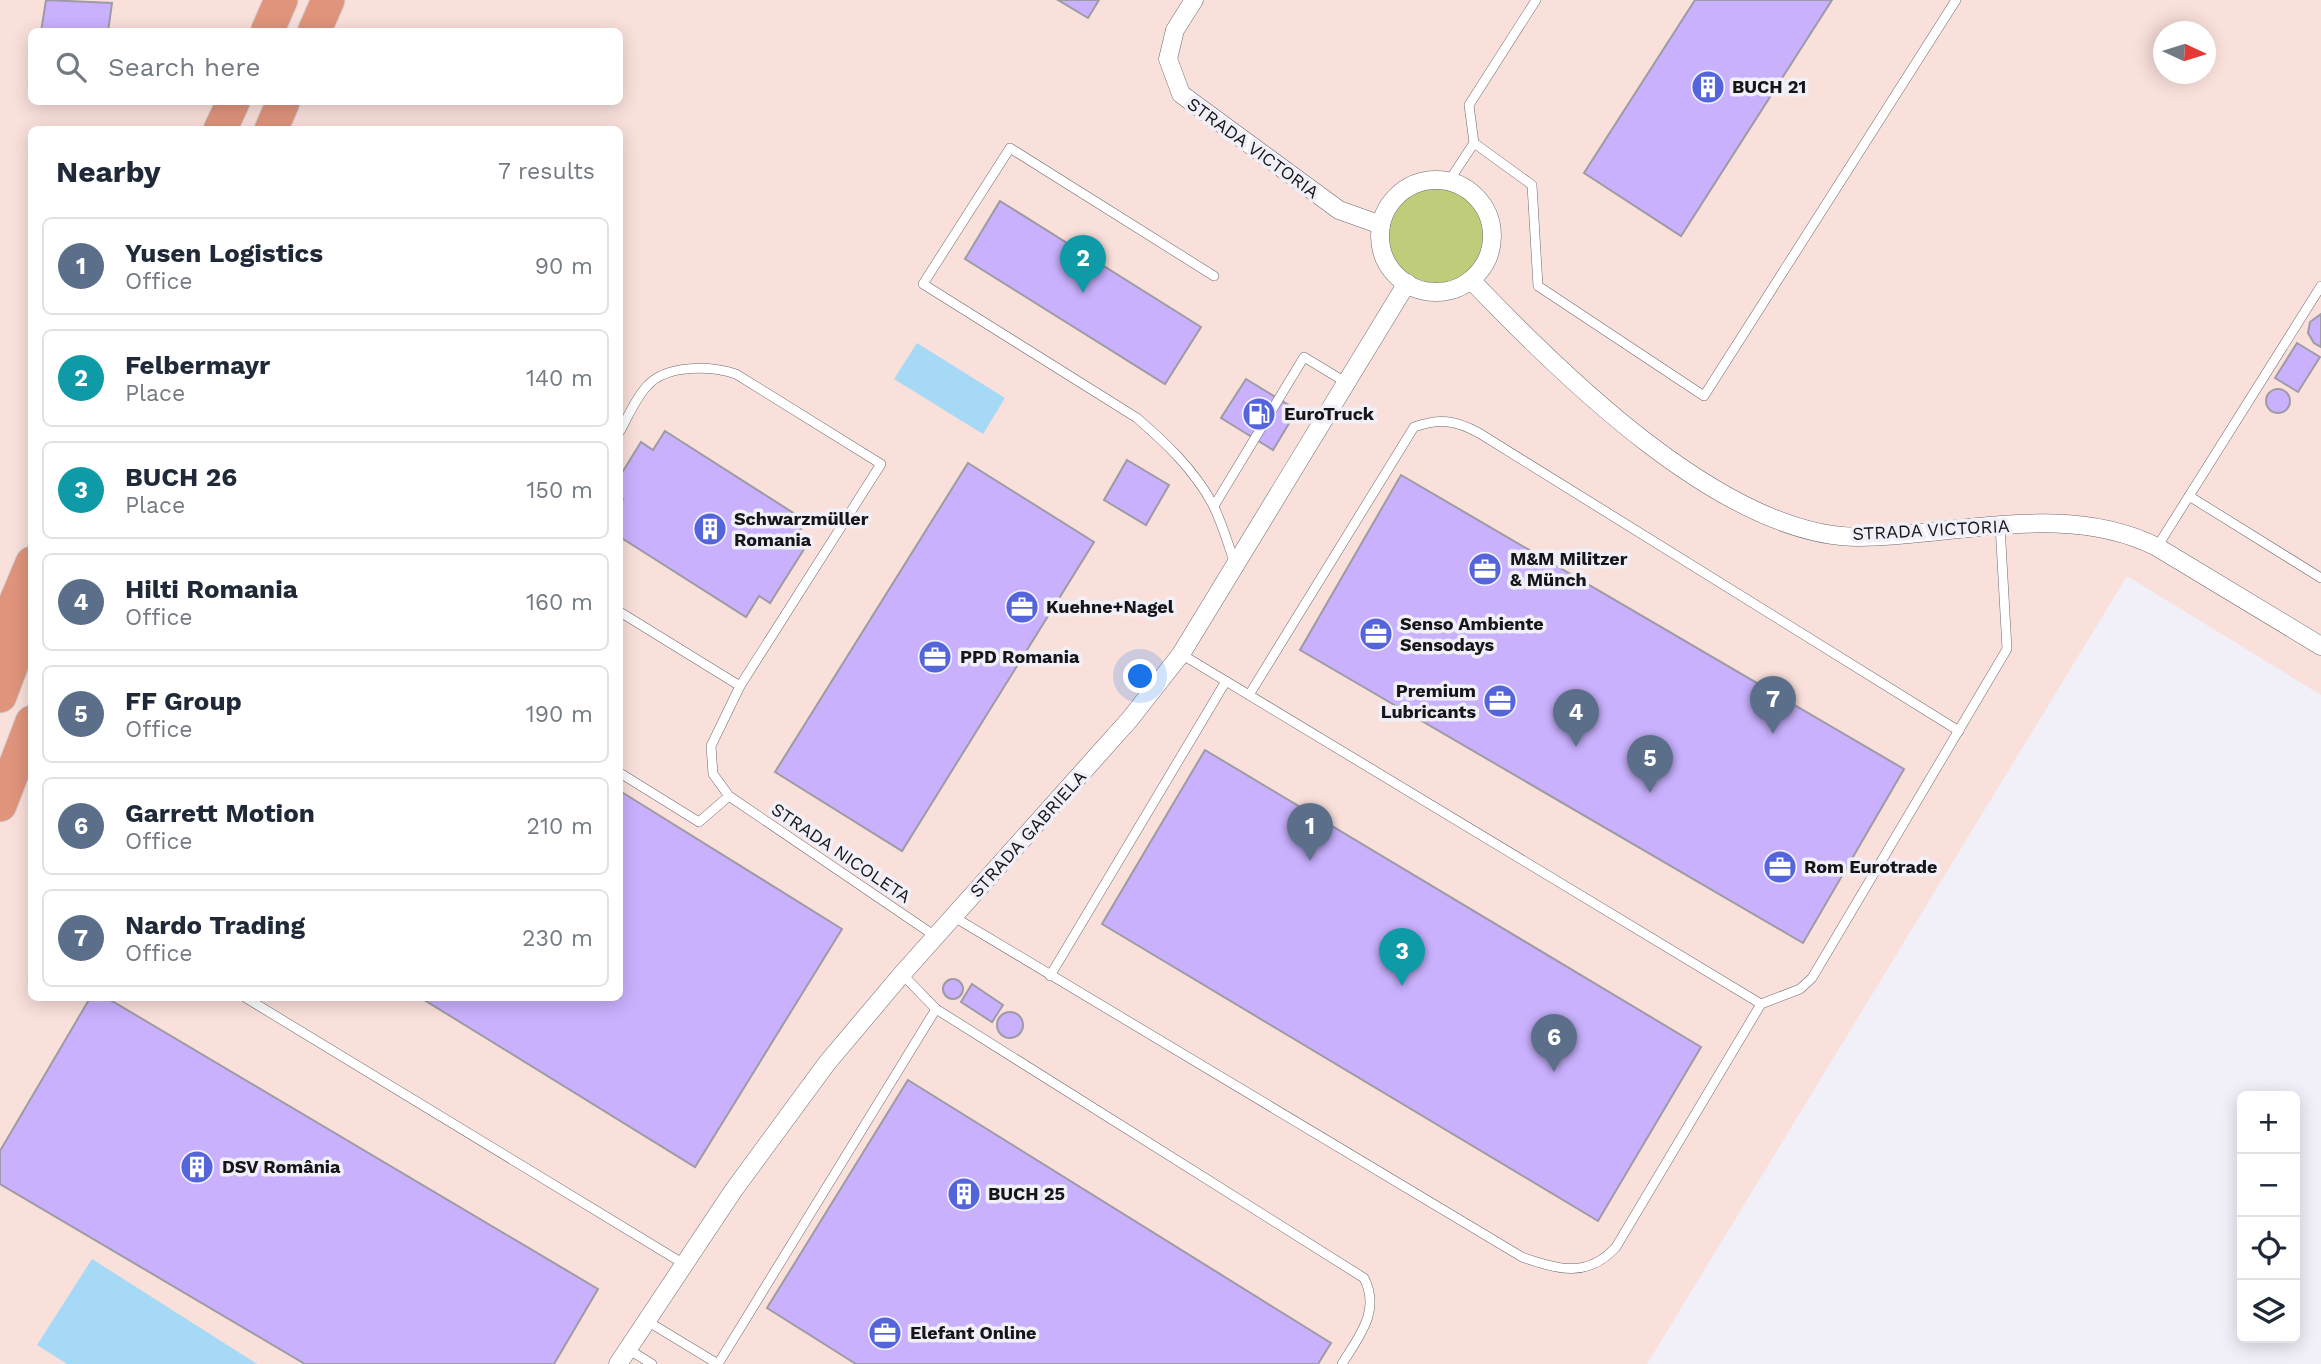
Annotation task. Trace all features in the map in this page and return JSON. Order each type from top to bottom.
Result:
[{"type":"highway","points":[[316,28],[328,0]]},
{"type":"highway","points":[[225,126],[234,105]]},
{"type":"highway","points":[[273,126],[282,105]]},
{"type":"highway","points":[[0,639],[28,572]]},
{"type":"highway","points":[[0,696],[28,622]]},
{"type":"highway","points":[[0,805],[28,732]]},
{"type":"street","name":"STRADA VICTORIA","points":[[1194,0],[1175,30],[1168,59],[1181,94],[1339,210],[1381,225]]},
{"type":"street","points":[[1427,181],[1449,181],[1466,188],[1480,200],[1489,215],[1493,233],[1491,251],[1483,267],[1471,280],[1456,288],[1439,292],[1422,290],[1407,284],[1388,264],[1380,238],[1381,225],[1395,198],[1406,188],[1427,181]]},
{"type":"street","name":"STRADA VICTORIA","points":[[1471,280],[1552,363],[1594,401],[1688,470],[1751,509],[1787,524],[1856,537],[2000,526],[2111,530],[2136,537],[2157,547],[2321,646]]},
{"type":"street","name":"STRADA GABRIELA","points":[[623,1357],[786,1117],[902,974],[1130,719],[1181,654],[1407,284]]},
{"type":"lane","points":[[1449,181],[1474,143],[1469,105],[1536,0]]},
{"type":"lane","points":[[1474,143],[1532,186],[1538,286],[1704,396],[1956,0]]},
{"type":"lane","points":[[1214,276],[1010,148],[923,284],[1137,418],[1187,467],[1214,506],[1236,566]]},
{"type":"lane","points":[[2157,547],[2320,288]]},
{"type":"lane","points":[[1214,506],[1304,357],[1346,383]]},
{"type":"lane","points":[[623,426],[648,385],[661,376],[690,369],[721,369],[736,374],[881,464],[740,686],[711,746],[713,774],[729,796],[699,822],[623,775]]},
{"type":"lane","points":[[1250,695],[1415,427],[1437,419],[1460,422],[1479,433],[1959,731]]},
{"type":"lane","points":[[2189,496],[2321,578]]},
{"type":"lane","points":[[954,917],[1522,1256],[1562,1268],[1584,1268],[1604,1261],[1616,1247],[1761,1004],[1800,989],[1812,978],[2007,649],[2000,526]]},
{"type":"lane","points":[[623,613],[740,686]]},
{"type":"lane","points":[[1181,654],[1761,1004]]},
{"type":"lane","points":[[1050,976],[1226,681]]},
{"type":"lane","name":"STRADA NICOLETA","points":[[729,796],[935,936]]},
{"type":"lane","points":[[902,974],[936,1009],[1363,1278],[1370,1291],[1372,1307],[1366,1325],[1342,1364]]},
{"type":"lane","points":[[251,1001],[684,1264]]},
{"type":"lane","points":[[647,1321],[718,1364],[936,1009]]},
{"type":"lane","points":[[623,1357],[652,1364]]},
{"type":"shaded area","points":[[0,0],[2321,0],[2321,695],[2127,576],[1647,1364],[0,1364]]},
{"type":"green space","points":[[1436,180],[1457,184],[1476,196],[1488,215],[1492,236],[1488,257],[1476,276],[1457,288],[1436,292],[1415,288],[1396,276],[1384,257],[1380,236],[1384,215],[1396,196],[1415,184]]},
{"type":"water","points":[[917,343],[1005,398],[983,434],[894,379]]},
{"type":"water","points":[[92,1259],[257,1364],[67,1364],[37,1345]]},
{"type":"building","points":[[46,0],[112,3],[109,28],[42,28]]},
{"type":"building","points":[[1058,0],[1099,0],[1088,18]]},
{"type":"building","name":"BUCH 21","points":[[1695,0],[1832,0],[1681,236],[1584,173]]},
{"type":"building","points":[[1000,201],[1201,327],[1165,384],[965,259]]},
{"type":"building","points":[[2321,314],[2321,347],[2314,343],[2308,333],[2310,322]]},
{"type":"building","points":[[2297,343],[2320,357],[2298,392],[2275,378]]},
{"type":"building","name":"EuroTruck","points":[[1246,379],[1297,410],[1273,450],[1221,418]]},
{"type":"building","points":[[2278,389],[2289,396],[2290,401],[2283,412],[2278,413],[2267,406],[2266,401],[2273,390]]},
{"type":"building","name":"Schwarzmüller Romania","points":[[665,431],[806,521],[795,538],[806,546],[770,603],[759,596],[746,617],[623,539],[623,471],[641,442],[653,450]]},
{"type":"building","points":[[1127,460],[1169,485],[1146,525],[1104,500]]},
{"type":"building","name":"PPD Romania","points":[[968,463],[1094,542],[902,851],[775,772]]},
{"type":"building","points":[[1401,475],[1904,769],[1803,943],[1300,650]]},
{"type":"building","points":[[1205,750],[1701,1047],[1598,1221],[1102,924]]},
{"type":"building","points":[[623,793],[842,929],[695,1167],[426,1001],[623,1001]]},
{"type":"building","points":[[953,979],[960,982],[963,989],[960,996],[953,999],[946,996],[943,989],[946,982]]},
{"type":"building","points":[[972,984],[1003,1005],[992,1022],[961,1002]]},
{"type":"building","name":"DSV România","points":[[88,1001],[112,1001],[598,1289],[554,1364],[305,1364],[0,1184],[0,1151]]},
{"type":"building","points":[[1010,1012],[1019,1016],[1023,1025],[1019,1034],[1010,1038],[1001,1034],[997,1025],[1001,1016]]},
{"type":"building","name":"BUCH 25","points":[[908,1080],[1331,1343],[1318,1364],[856,1364],[767,1308]]},
{"type":"place","name":"BUCH 21","points":[[1708,87]]},
{"type":"place","name":"Felbermayr","points":[[1083,293]]},
{"type":"place","name":"EuroTruck","points":[[1259,414]]},
{"type":"place","name":"Schwarzmüller Romania","points":[[710,529]]},
{"type":"place","name":"M&M Militzer & Münch","points":[[1485,569]]},
{"type":"place","name":"Kuehne+Nagel","points":[[1022,607]]},
{"type":"place","name":"Senso Ambiente Sensodays","points":[[1376,634]]},
{"type":"place","name":"PPD Romania","points":[[935,657]]},
{"type":"place","name":"Premium Lubricants","points":[[1500,701]]},
{"type":"place","name":"Nardo Trading","points":[[1773,734]]},
{"type":"place","name":"Hilti Romania","points":[[1576,747]]},
{"type":"place","name":"FF Group","points":[[1650,793]]},
{"type":"place","name":"Yusen Logistics","points":[[1310,861]]},
{"type":"place","name":"Rom Eurotrade","points":[[1780,867]]},
{"type":"place","name":"BUCH 26","points":[[1402,986]]},
{"type":"place","name":"Garrett Motion","points":[[1554,1072]]},
{"type":"place","name":"DSV România","points":[[197,1167]]},
{"type":"place","name":"BUCH 25","points":[[964,1194]]},
{"type":"place","name":"Elefant Online","points":[[885,1333]]}]
